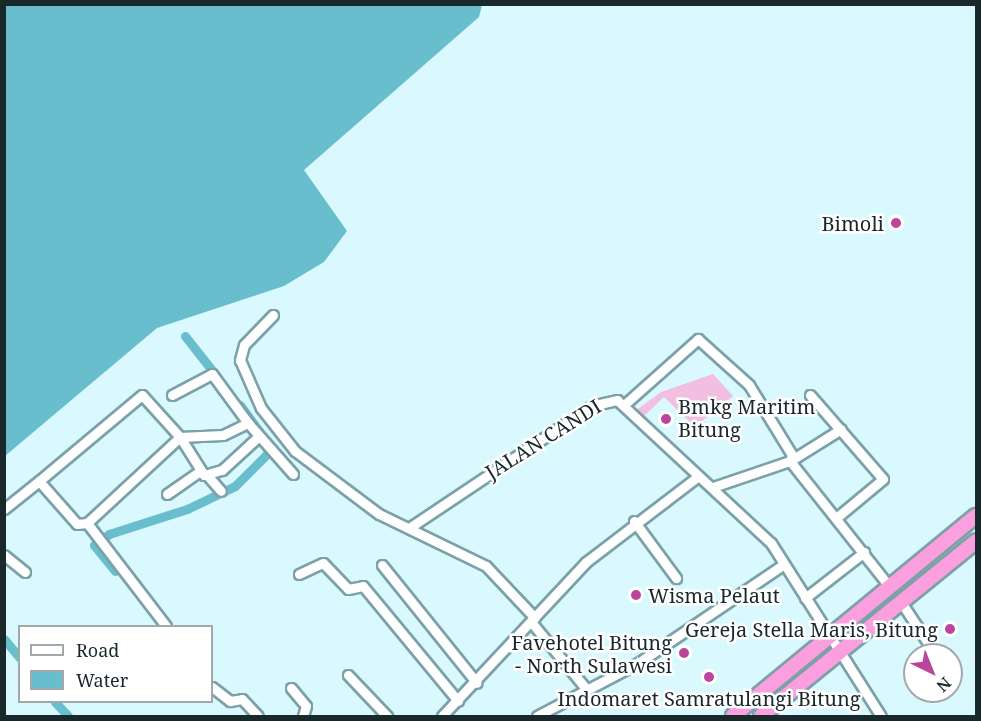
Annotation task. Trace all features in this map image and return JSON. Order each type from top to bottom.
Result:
[{"type":"highway","points":[[733,717],[976,516]]},
{"type":"highway","points":[[761,717],[976,540]]},
{"type":"street","points":[[273,315],[244,345],[240,360],[261,408],[321,473],[409,528],[486,566],[533,620],[587,690]]},
{"type":"street","points":[[625,404],[696,338],[749,385],[792,455],[790,461]]},
{"type":"street","points":[[172,395],[212,374],[248,423],[293,474]]},
{"type":"street","points":[[4,509],[142,395],[180,437],[203,473],[221,491]]},
{"type":"street","points":[[810,395],[842,429],[883,479],[836,518]]},
{"type":"street","name":"JALAN CANDI","points":[[409,528],[591,406],[609,399],[625,404],[697,477],[713,488],[763,533],[805,598],[828,639],[882,717]]},
{"type":"street","points":[[39,481],[77,524],[87,523],[180,437],[224,435],[248,423]]},
{"type":"street","points":[[713,488],[790,461],[842,429]]},
{"type":"street","points":[[167,494],[203,473],[222,470],[259,436]]},
{"type":"street","points":[[790,461],[890,587]]},
{"type":"street","points":[[442,717],[477,683],[533,620],[634,521],[697,477]]},
{"type":"street","points":[[634,521],[676,578]]},
{"type":"street","points":[[87,523],[165,625]]},
{"type":"street","points":[[805,598],[864,552]]},
{"type":"street","points":[[4,555],[26,572]]},
{"type":"street","points":[[299,574],[322,563],[348,589],[363,586],[458,701]]},
{"type":"street","points":[[537,717],[638,663],[784,564]]},
{"type":"street","points":[[382,565],[477,683]]},
{"type":"street","points":[[901,602],[928,643]]},
{"type":"street","points":[[348,675],[387,717]]},
{"type":"street","points":[[213,688],[230,701],[242,699],[258,717]]},
{"type":"street","points":[[291,688],[306,706],[303,717]]},
{"type":"shaded area","points":[[713,374],[733,396],[695,427],[664,397],[642,418],[635,411],[661,392]]},
{"type":"water","points":[[5,4],[482,5],[479,17],[304,170],[347,231],[324,262],[284,286],[157,328],[5,456]]},
{"type":"waterway","points":[[185,336],[218,378]]},
{"type":"waterway","points":[[115,571],[94,545],[109,534],[187,509],[235,486],[272,449],[240,405]]},
{"type":"waterway","points":[[4,639],[18,656]]},
{"type":"waterway","points":[[56,703],[68,716]]},
{"type":"place","name":"Bimoli","points":[[896,223]]},
{"type":"place","name":"Bmkg Maritim Bitung","points":[[666,419]]},
{"type":"place","name":"Wisma Pelaut","points":[[636,595]]},
{"type":"place","name":"Gereja Stella Maris, Bitung","points":[[950,629]]},
{"type":"place","name":"Favehotel Bitung - North Sulawesi","points":[[684,653]]},
{"type":"place","name":"Indomaret Samratulangi Bitung","points":[[709,677]]}]
